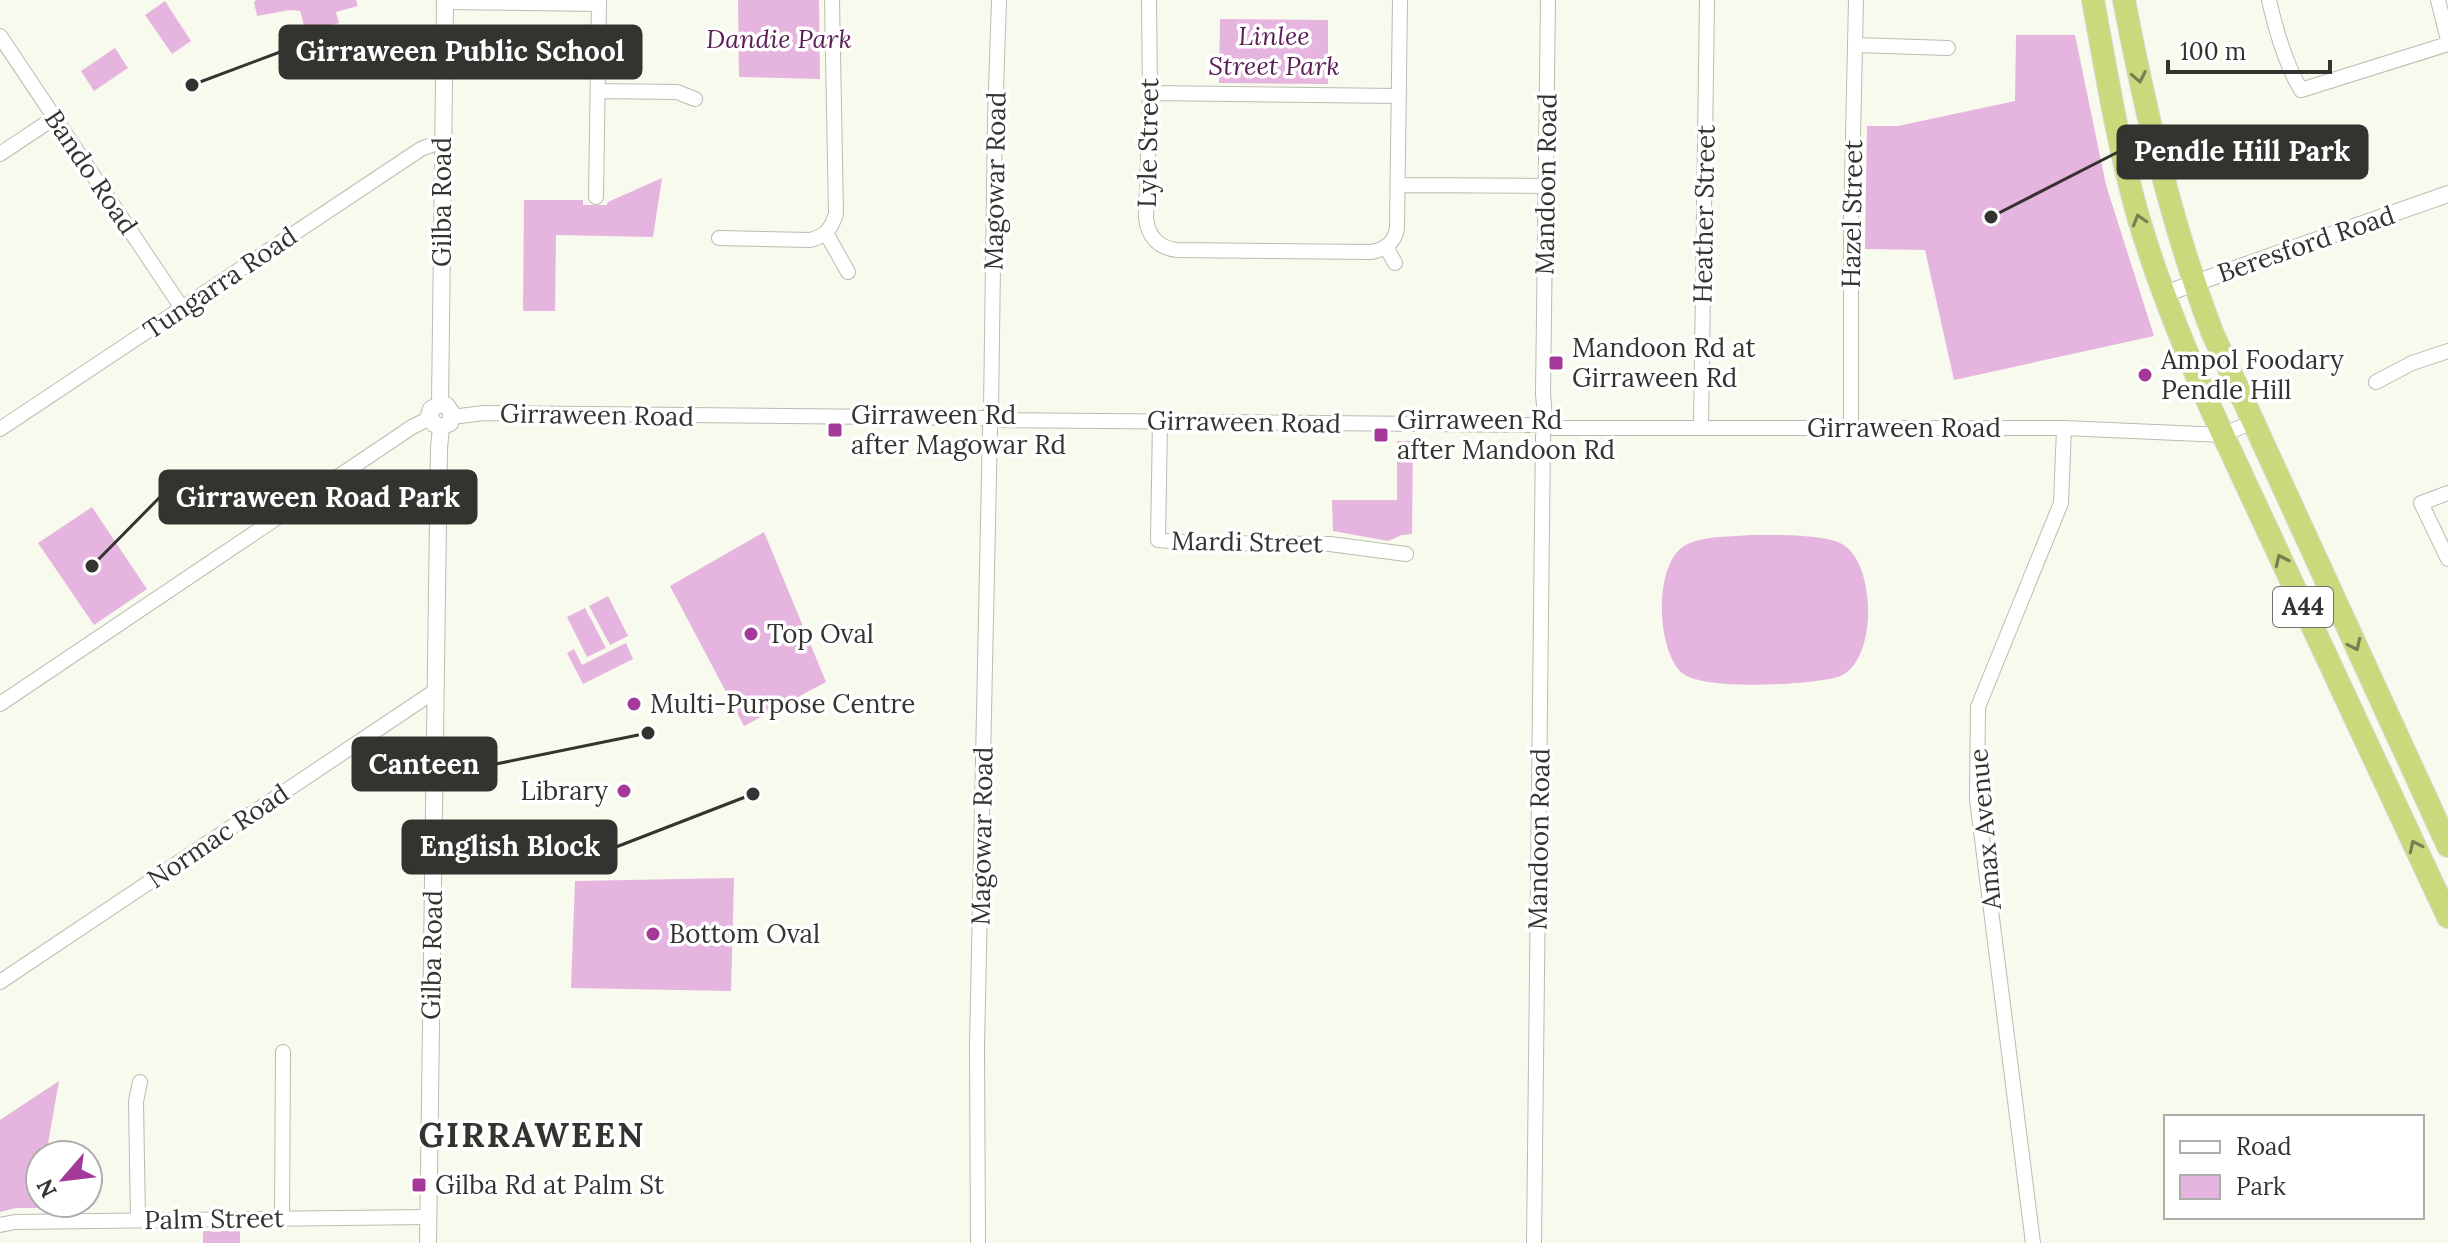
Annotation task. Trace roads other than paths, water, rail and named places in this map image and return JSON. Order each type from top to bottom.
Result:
[{"type":"highway","name":"A44","points":[[2093,0],[2136,211],[2183,345],[2448,917]]},
{"type":"highway","name":"A44","points":[[2124,0],[2159,167],[2212,332],[2448,846]]},
{"type":"street","points":[[719,238],[810,240],[832,227],[836,214],[832,0]]},
{"type":"street","name":"Magowar Road","points":[[978,1243],[977,1046],[999,0]]},
{"type":"street","name":"Lyle Street","points":[[1149,0],[1146,218],[1149,231],[1158,244],[1177,250],[1371,252],[1386,247]]},
{"type":"street","points":[[1395,263],[1386,247],[1396,234],[1400,0]]},
{"type":"street","name":"Mandoon Road","points":[[1534,1243],[1548,0]]},
{"type":"street","name":"Heather Street","points":[[1701,427],[1707,0]]},
{"type":"street","name":"Hazel Street","points":[[1851,428],[1856,0]]},
{"type":"street","points":[[2269,0],[2291,73],[2301,90],[2448,42],[2438,0]]},
{"type":"street","points":[[445,1],[599,2],[596,197]]},
{"type":"street","name":"Gilba Road","points":[[428,1243],[441,421],[431,409],[440,404],[445,1]]},
{"type":"street","name":"Bando Road","points":[[0,36],[182,308]]},
{"type":"street","points":[[1856,45],[1948,48]]},
{"type":"street","points":[[598,91],[677,92],[695,99]]},
{"type":"street","points":[[1150,93],[1398,96]]},
{"type":"street","points":[[0,154],[54,118]]},
{"type":"street","name":"Tungarra Road","points":[[0,429],[421,149],[442,144]]},
{"type":"street","points":[[1398,185],[1547,186]]},
{"type":"street","name":"Beresford Road","points":[[2164,294],[2448,194]]},
{"type":"street","points":[[826,233],[848,272]]},
{"type":"street","points":[[2376,382],[2412,363],[2448,351]]},
{"type":"street","name":"Girraween Road","points":[[0,704],[413,426],[484,413],[1544,426],[2064,428],[2223,435],[2252,422]]},
{"type":"street","name":"Mardi Street","points":[[1160,421],[1158,540],[1330,544],[1406,554]]},
{"type":"street","name":"Amax Avenue","points":[[2033,1243],[1977,799],[1978,707],[2061,503],[2064,428]]},
{"type":"street","points":[[2448,493],[2421,503],[2448,559]]},
{"type":"street","name":"Normac Road","points":[[0,982],[435,691]]},
{"type":"street","points":[[282,1218],[283,1052]]},
{"type":"street","points":[[138,1220],[136,1101],[140,1082]]},
{"type":"street","name":"Palm Street","points":[[0,1225],[12,1222],[428,1217]]},
{"type":"place","name":"Girraween Public School","points":[[192,85]]},
{"type":"place","name":"Pendle Hill Park","points":[[1991,217]]},
{"type":"place","name":"Mandoon Rd at Girraween Rd","points":[[1556,363]]},
{"type":"place","name":"Ampol Foodary Pendle Hill","points":[[2145,375]]},
{"type":"place","name":"Girraween Rd after Magowar Rd","points":[[835,430]]},
{"type":"place","name":"Girraween Rd after Mandoon Rd","points":[[1381,435]]},
{"type":"place","name":"Girraween Road Park","points":[[92,566]]},
{"type":"place","name":"Top Oval","points":[[751,634]]},
{"type":"place","name":"Multi-Purpose Centre","points":[[634,704]]},
{"type":"place","name":"Canteen","points":[[648,733]]},
{"type":"place","name":"Library","points":[[624,791]]},
{"type":"place","name":"English Block","points":[[753,794]]},
{"type":"place","name":"Bottom Oval","points":[[653,934]]},
{"type":"place","name":"Gilba Rd at Palm St","points":[[419,1185]]},
{"type":"district","name":"GIRRAWEEN","points":[[532,1135]]},
{"type":"park label","name":"Dandie Park","points":[[779,39]]},
{"type":"park label","name":"Linlee Street Park","points":[[1274,51]]}]
